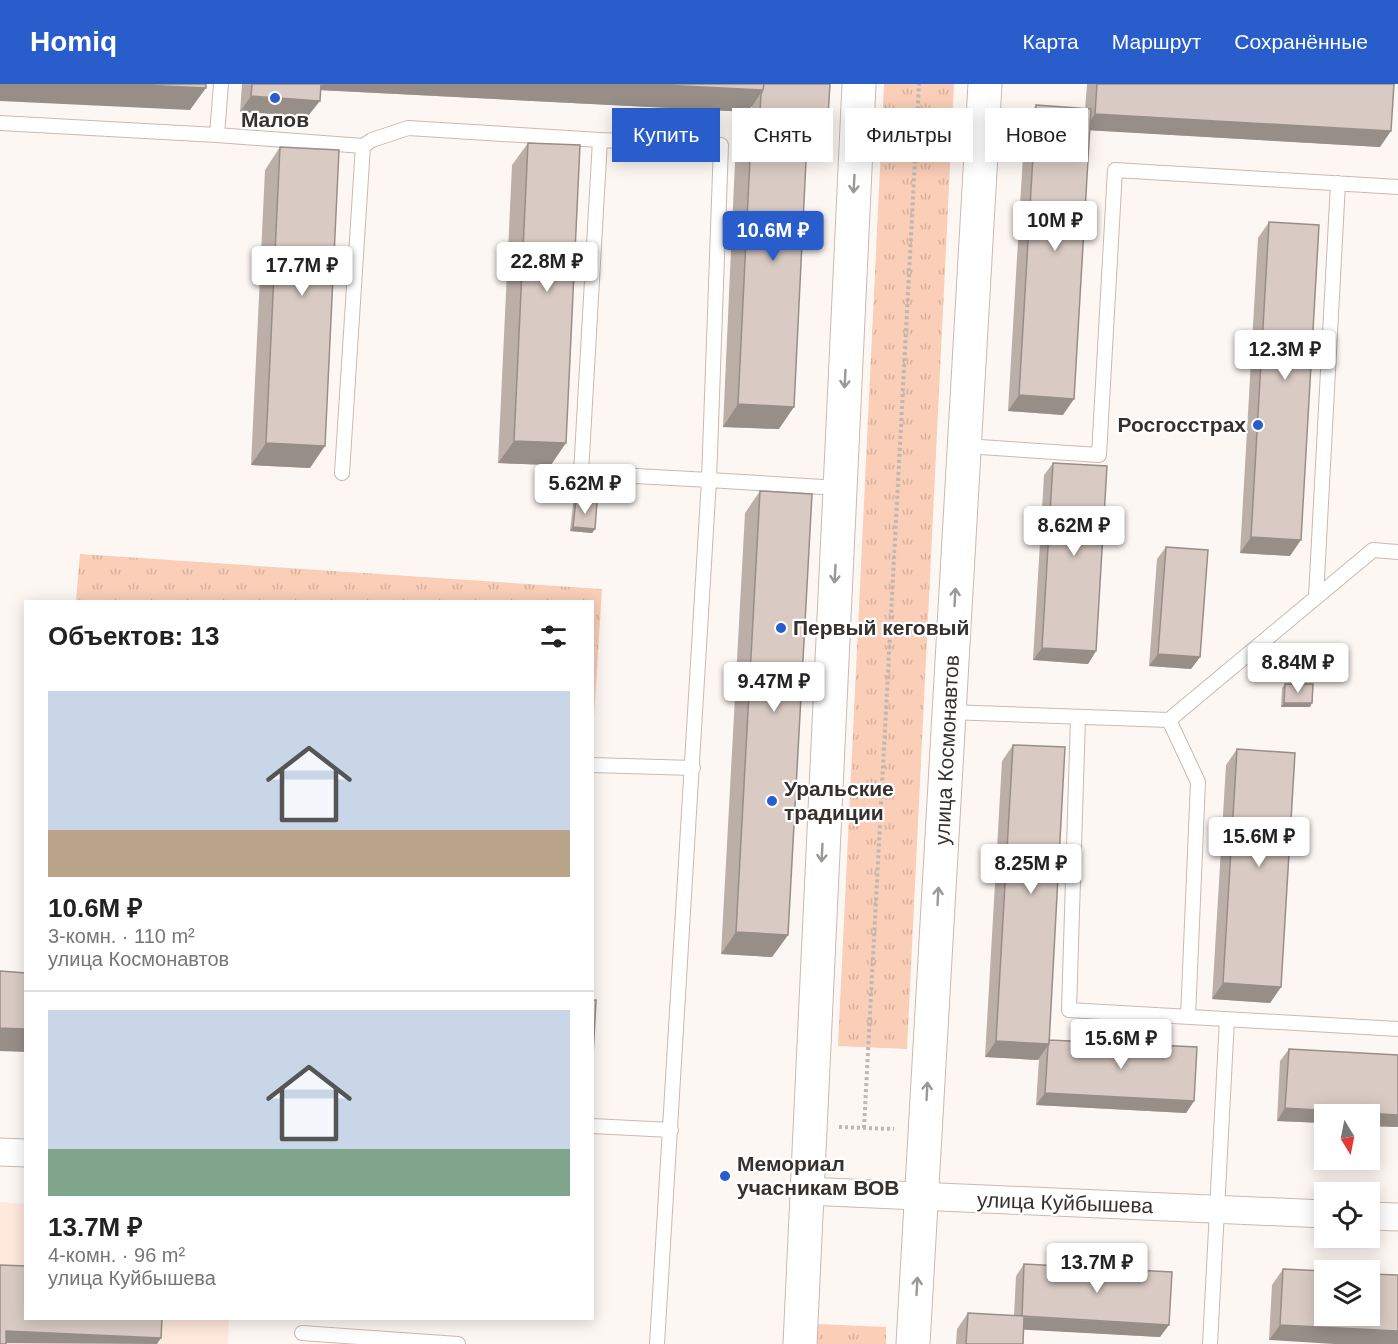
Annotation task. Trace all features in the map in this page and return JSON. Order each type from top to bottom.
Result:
[{"type":"street","points":[[800,1344],[859,84]]},
{"type":"street","name":"улица Космонавтов","points":[[913,1344],[985,84]]},
{"type":"street","points":[[0,1152],[24,1153]]},
{"type":"street","name":"улица Куйбышева","points":[[806,1191],[1314,1214]]},
{"type":"street","points":[[1380,1216],[1398,1217]]},
{"type":"lane","points":[[217,135],[221,84]]},
{"type":"lane","points":[[0,123],[363,146],[372,140],[408,129],[721,145],[709,480],[657,1344]]},
{"type":"lane","points":[[600,140],[581,473],[839,488]]},
{"type":"lane","points":[[342,472],[363,146]]},
{"type":"lane","points":[[964,446],[1098,454],[1115,170],[1398,187]]},
{"type":"lane","points":[[1316,597],[1338,183]]},
{"type":"lane","points":[[949,712],[1169,720],[1372,550],[1398,552]]},
{"type":"lane","points":[[1078,717],[1069,1010],[1398,1029]]},
{"type":"lane","points":[[1169,720],[1198,782],[1188,1017]]},
{"type":"lane","points":[[594,765],[693,768]]},
{"type":"lane","points":[[1210,1344],[1227,1019]]},
{"type":"lane","points":[[594,1126],[670,1130]]},
{"type":"lane","points":[[302,1333],[458,1344]]},
{"type":"path","points":[[864,1128],[919,84]]},
{"type":"path","points":[[809,1126],[925,1130]]},
{"type":"shaded area","points":[[0,1202],[24,1204],[24,1320],[229,1320],[228,1344],[0,1344]]},
{"type":"green space","points":[[884,84],[954,84],[953,108],[883,108]]},
{"type":"green space","points":[[880,162],[950,162],[907,1049],[838,1046]]},
{"type":"green space","points":[[80,554],[602,589],[594,717],[594,600],[76,600]]},
{"type":"green space","points":[[818,1324],[886,1327],[886,1344],[817,1344]]},
{"type":"building","points":[[121,84],[206,84],[206,88]]},
{"type":"building","points":[[252,84],[321,84],[320,101],[251,96]]},
{"type":"building","points":[[643,84],[764,84],[763,90]]},
{"type":"building","points":[[764,84],[830,84],[828,108],[760,108]]},
{"type":"building","points":[[1097,84],[1394,84],[1391,131],[1095,114]]},
{"type":"building","points":[[1036,105],[1077,108],[1036,108]]},
{"type":"building","points":[[1088,109],[1091,109],[1088,160]]},
{"type":"building","points":[[528,143],[580,145],[566,443],[514,441]]},
{"type":"building","points":[[280,147],[339,150],[325,446],[266,443]]},
{"type":"building","points":[[750,162],[806,162],[794,407],[738,404]]},
{"type":"building","points":[[1033,162],[1088,162],[1074,399],[1019,395]]},
{"type":"building","points":[[1269,222],[1319,225],[1301,540],[1251,537]]},
{"type":"building","points":[[1053,463],[1107,466],[1096,651],[1042,648]]},
{"type":"building","points":[[760,491],[812,494],[788,935],[736,932]]},
{"type":"building","points":[[576,500],[597,502],[595,529],[573,527]]},
{"type":"building","points":[[1166,547],[1208,550],[1200,657],[1158,654]]},
{"type":"building","points":[[1285,684],[1313,684],[1312,703],[1284,703]]},
{"type":"building","points":[[1013,745],[1065,747],[1049,1044],[996,1041]]},
{"type":"building","points":[[1237,749],[1295,753],[1281,987],[1223,983]]},
{"type":"building","points":[[0,971],[24,973],[24,1029],[0,1028]]},
{"type":"building","points":[[594,1000],[596,1000],[594,1038]]},
{"type":"building","points":[[1049,1040],[1197,1047],[1194,1101],[1045,1093]]},
{"type":"building","points":[[1289,1049],[1398,1055],[1398,1115],[1380,1114],[1380,1104],[1314,1104],[1314,1110],[1285,1108]]},
{"type":"building","points":[[1024,1264],[1172,1272],[1169,1325],[1022,1316]]},
{"type":"building","points":[[0,1265],[24,1266],[24,1320],[162,1320],[161,1338],[6,1331],[6,1344],[0,1344]]},
{"type":"building","points":[[1283,1269],[1314,1271],[1314,1326],[1380,1326],[1380,1274],[1398,1275],[1398,1331],[1280,1325]]},
{"type":"building","points":[[968,1313],[1024,1316],[1023,1344],[966,1344]]},
{"type":"place","name":"Малов","points":[[275,98]]},
{"type":"place","name":"Росгосстрах","points":[[1258,425]]},
{"type":"place","name":"Первый кеговый","points":[[781,628]]},
{"type":"place","name":"Уральские традиции","points":[[772,801]]},
{"type":"place","name":"Мемориал учасникам ВОВ","points":[[725,1176]]}]
